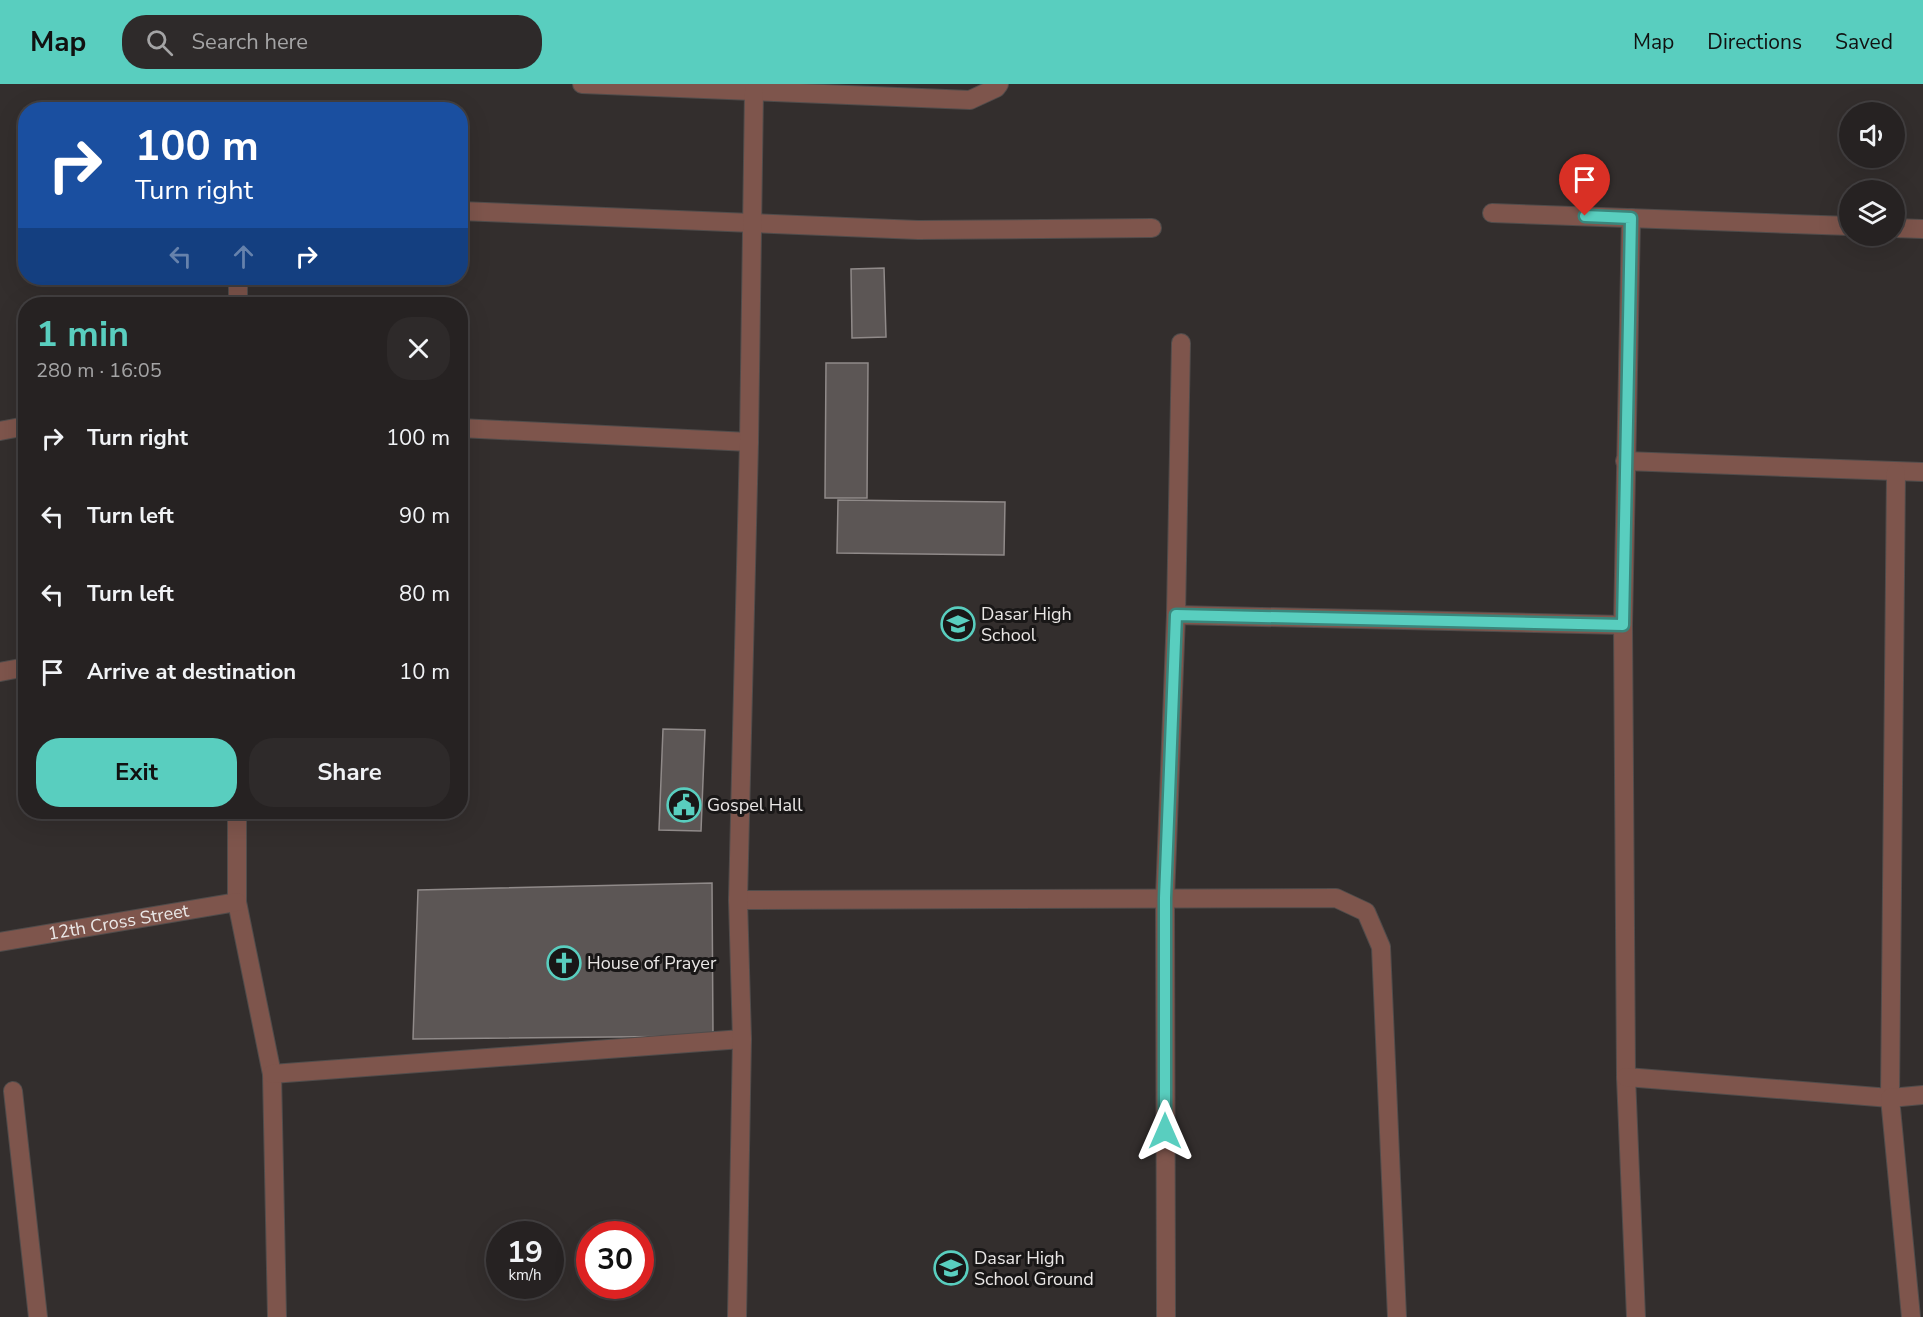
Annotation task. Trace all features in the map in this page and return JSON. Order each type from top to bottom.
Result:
[{"type":"street","points":[[582,84],[970,100],[996,88],[999,84]]},
{"type":"street","points":[[737,1317],[741,1039],[738,900],[749,442],[754,91]]},
{"type":"street","points":[[468,212],[918,230],[1152,228]]},
{"type":"street","points":[[1492,213],[1839,226]]},
{"type":"street","points":[[1631,218],[1623,625],[1626,1077],[1636,1317]]},
{"type":"street","points":[[1905,228],[1923,229]]},
{"type":"street","points":[[1166,1317],[1165,898],[1176,615],[1181,343]]},
{"type":"street","points":[[0,430],[18,427]]},
{"type":"street","points":[[468,428],[749,442]]},
{"type":"street","points":[[1625,461],[1923,472]]},
{"type":"street","points":[[1896,472],[1890,1098],[1911,1317]]},
{"type":"street","points":[[1176,615],[1623,625]]},
{"type":"street","points":[[0,672],[18,669]]},
{"type":"street","points":[[237,819],[237,902],[272,1074],[277,1317]]},
{"type":"street","points":[[738,900],[1336,898],[1366,912],[1381,947],[1397,1317]]},
{"type":"street","name":"12th Cross Street","points":[[0,942],[237,902]]},
{"type":"street","points":[[272,1074],[741,1039]]},
{"type":"street","points":[[1626,1077],[1890,1098],[1923,1095]]},
{"type":"street","points":[[13,1091],[38,1317]]},
{"type":"building","points":[[884,268],[886,337],[852,338],[851,269]]},
{"type":"building","points":[[826,363],[868,363],[867,498],[825,498]]},
{"type":"building","points":[[838,500],[1005,502],[1004,555],[837,553]]},
{"type":"building","points":[[663,729],[705,730],[701,831],[659,830]]},
{"type":"building","name":"House of Prayer","points":[[712,883],[713,1036],[413,1039],[418,890]]},
{"type":"place","name":"Dasar High School","points":[[958,624]]},
{"type":"place","name":"Gospel Hall","points":[[684,805]]},
{"type":"place","name":"House of Prayer","points":[[564,963]]},
{"type":"place","name":"Dasar High School Ground","points":[[951,1268]]},
{"type":"route","points":[[1165,1131],[1165,898],[1176,615],[1623,625],[1631,218],[1585,216]]}]
